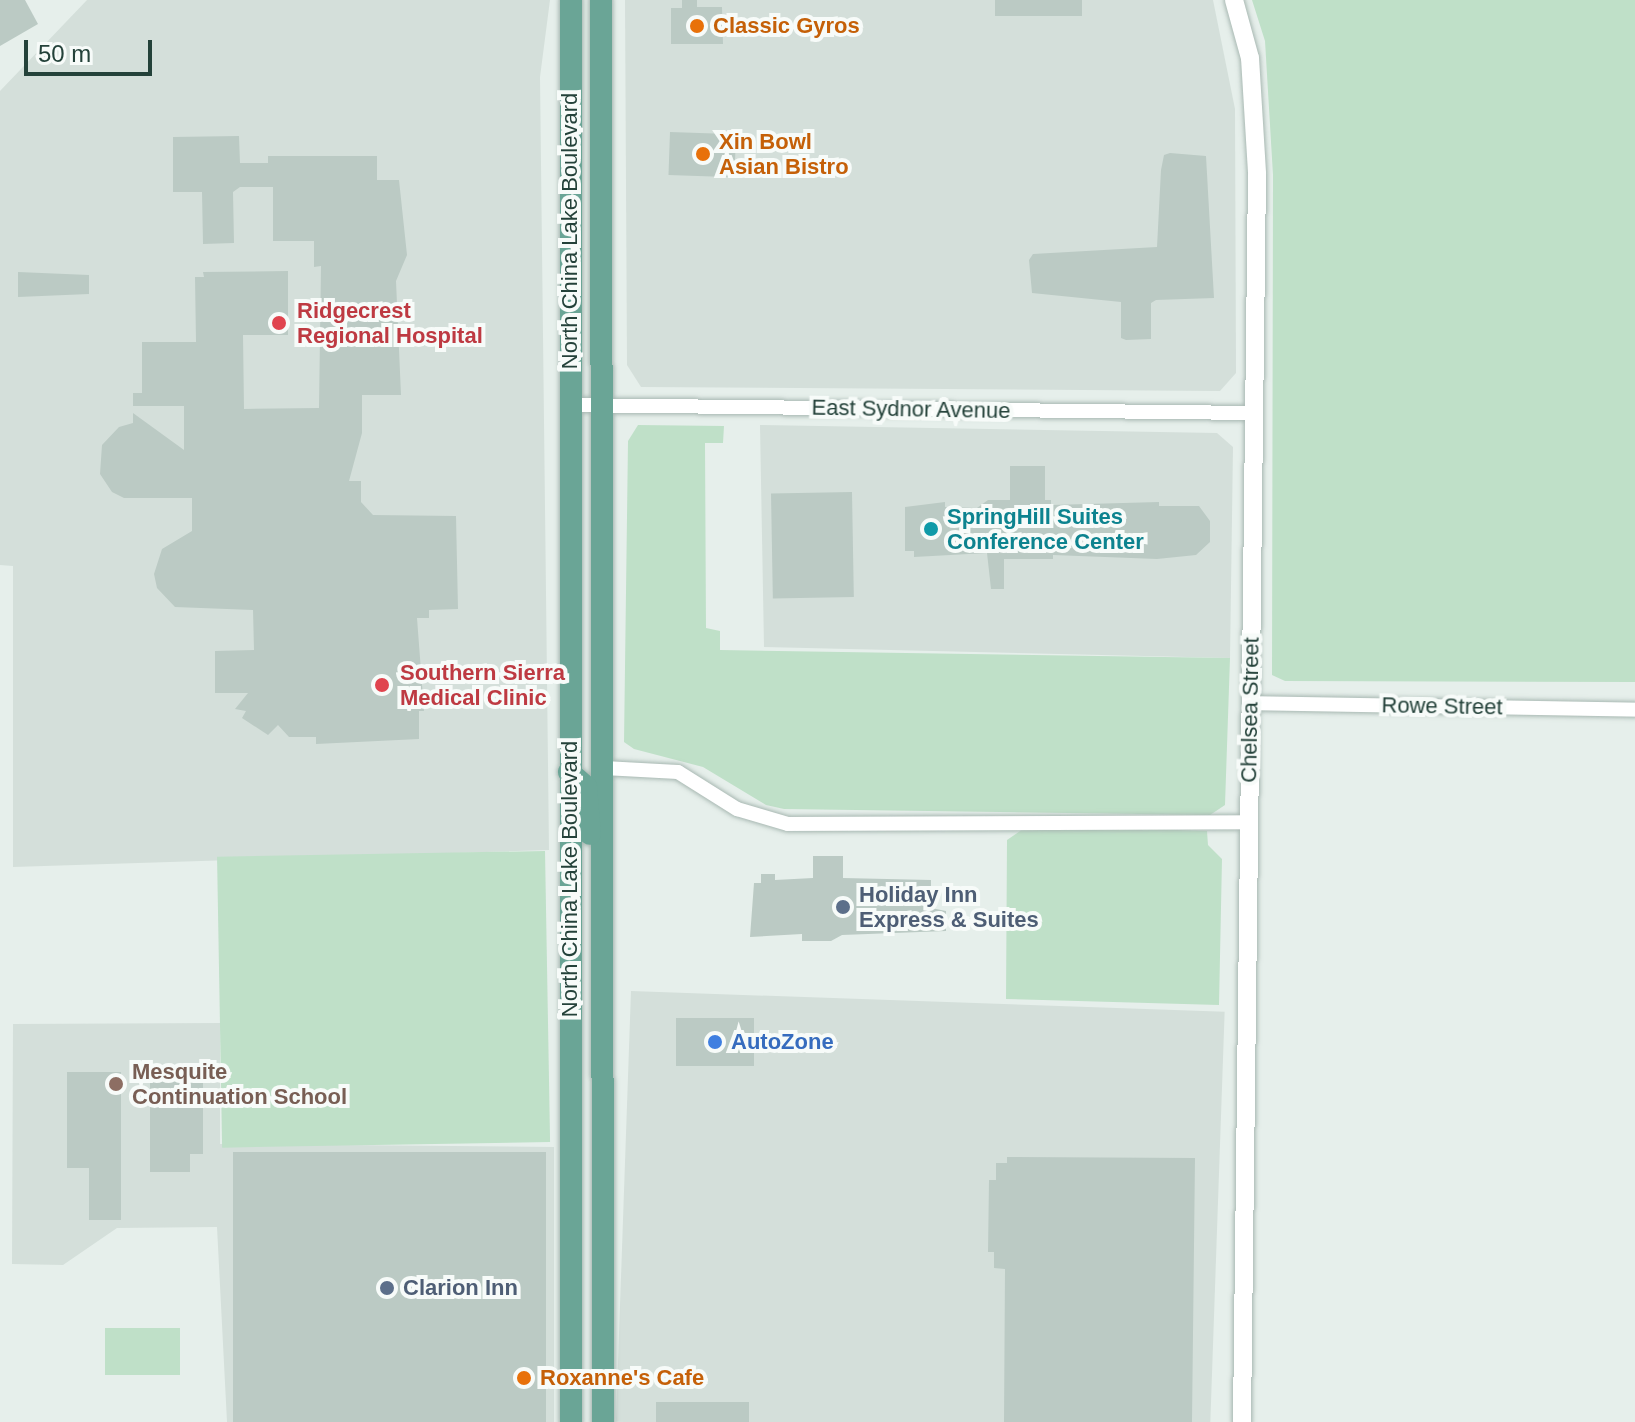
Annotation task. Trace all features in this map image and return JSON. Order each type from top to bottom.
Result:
[{"type":"main road","name":"North China Lake Boulevard","points":[[571,0],[571,1422]]},
{"type":"main road","name":"North China Lake Boulevard","points":[[601,0],[605,912],[603,1422]]},
{"type":"main road","points":[[569,772],[586,787],[591,892],[605,912]]},
{"type":"street","name":"Chelsea Street","points":[[1234,0],[1250,58],[1255,129],[1242,1422]]},
{"type":"street","name":"East Sydnor Avenue","points":[[569,405],[1254,413]]},
{"type":"street","name":"Rowe Street","points":[[1249,703],[1635,710]]},
{"type":"street","points":[[604,768],[678,772],[737,809],[788,824],[1249,822]]},
{"type":"shaded area","name":"Ridgecrest Regional Hospital","points":[[87,0],[550,0],[540,77],[549,850],[13,867],[13,566],[0,565],[0,91]]},
{"type":"shaded area","points":[[625,0],[1213,0],[1235,109],[1236,373],[1220,391],[641,387],[627,365]]},
{"type":"shaded area","points":[[760,425],[1217,433],[1233,447],[1230,658],[764,647]]},
{"type":"shaded area","points":[[631,991],[1225,1012],[1210,1422],[616,1422]]},
{"type":"shaded area","name":"Clarion Inn","points":[[220,1023],[220,1144],[554,1147],[554,1422],[227,1422],[217,1227],[117,1228],[63,1265],[12,1264],[13,1024]]},
{"type":"green space","points":[[1252,0],[1635,0],[1635,682],[1285,681],[1272,675],[1273,175],[1265,41]]},
{"type":"green space","points":[[638,425],[724,426],[723,443],[705,443],[706,628],[720,631],[720,650],[1230,658],[1225,805],[1210,815],[784,809],[766,805],[703,767],[634,749],[624,742],[628,441]]},
{"type":"green space","points":[[1029,825],[1207,831],[1208,845],[1222,859],[1219,1005],[1006,999],[1007,840]]},
{"type":"green space","points":[[545,851],[550,1142],[222,1148],[217,857]]},
{"type":"green space","points":[[105,1328],[180,1328],[180,1375],[105,1375]]},
{"type":"building","points":[[0,0],[25,0],[38,24],[0,46]]},
{"type":"building","name":"Classic Gyros","points":[[682,0],[697,0],[697,7],[722,7],[723,44],[671,44],[671,8],[682,8]]},
{"type":"building","points":[[995,0],[1082,0],[1082,16],[995,16]]},
{"type":"building","name":"Xin Bowl Asian Bistro","points":[[670,132],[736,134],[734,177],[668,175]]},
{"type":"building","points":[[239,136],[240,163],[268,163],[268,156],[377,156],[377,180],[399,180],[407,255],[396,281],[401,395],[362,395],[362,433],[349,481],[361,481],[361,502],[373,515],[456,516],[458,609],[429,610],[429,618],[417,618],[424,711],[419,711],[419,739],[316,744],[316,737],[289,737],[278,725],[268,735],[242,718],[246,711],[235,709],[248,693],[215,693],[215,651],[254,650],[253,610],[175,607],[157,588],[154,574],[162,549],[192,531],[192,498],[124,498],[112,492],[100,474],[102,445],[119,427],[133,423],[133,413],[184,450],[184,406],[133,406],[133,393],[142,393],[142,342],[196,342],[195,277],[204,277],[203,272],[288,271],[288,335],[243,335],[244,409],[319,408],[321,266],[314,267],[314,241],[273,241],[273,187],[240,187],[233,192],[234,243],[203,244],[202,192],[173,192],[173,137]]},
{"type":"building","points":[[1164,155],[1206,156],[1214,298],[1156,300],[1151,303],[1151,339],[1126,340],[1121,338],[1121,302],[1032,293],[1029,260],[1033,254],[1157,247],[1161,170]]},
{"type":"building","points":[[18,272],[89,275],[89,294],[18,297]]},
{"type":"building","points":[[1010,466],[1045,466],[1045,500],[1051,500],[1051,505],[1159,502],[1159,506],[1199,506],[1210,521],[1210,542],[1196,555],[1157,559],[1053,555],[1053,559],[1004,559],[1004,589],[991,589],[987,553],[914,557],[914,551],[905,551],[905,507],[945,502],[945,507],[977,508],[988,500],[1010,500]]},
{"type":"building","points":[[852,492],[854,597],[773,598],[771,493]]},
{"type":"building","name":"Holiday Inn Express & Suites","points":[[813,856],[843,856],[843,878],[931,880],[931,908],[946,911],[946,931],[842,935],[831,941],[802,941],[802,934],[750,937],[754,883],[761,883],[761,874],[775,874],[775,880],[813,878]]},
{"type":"building","name":"AutoZone","points":[[676,1018],[754,1018],[754,1066],[676,1066]]},
{"type":"building","points":[[67,1072],[121,1072],[121,1220],[89,1220],[89,1168],[67,1168]]},
{"type":"building","points":[[150,1072],[203,1072],[203,1154],[190,1154],[190,1172],[150,1172]]},
{"type":"building","name":"Clarion Inn","points":[[233,1152],[546,1152],[546,1422],[233,1422]]},
{"type":"building","points":[[1007,1157],[1195,1158],[1192,1422],[1004,1422],[1005,1269],[994,1268],[994,1252],[988,1252],[989,1180],[996,1180],[996,1163],[1007,1163]]},
{"type":"building","points":[[656,1402],[749,1402],[749,1422],[656,1422]]},
{"type":"place","name":"Classic Gyros","points":[[697,26]]},
{"type":"place","name":"Xin Bowl Asian Bistro","points":[[703,154]]},
{"type":"place","name":"Ridgecrest Regional Hospital","points":[[279,323]]},
{"type":"place","name":"SpringHill Suites Conference Center","points":[[931,529]]},
{"type":"place","name":"Southern Sierra Medical Clinic","points":[[382,685]]},
{"type":"place","name":"Holiday Inn Express & Suites","points":[[843,907]]},
{"type":"place","name":"AutoZone","points":[[715,1042]]},
{"type":"place","name":"Mesquite Continuation School","points":[[116,1084]]},
{"type":"place","name":"Clarion Inn","points":[[387,1288]]},
{"type":"place","name":"Roxanne's Cafe","points":[[524,1378]]}]
